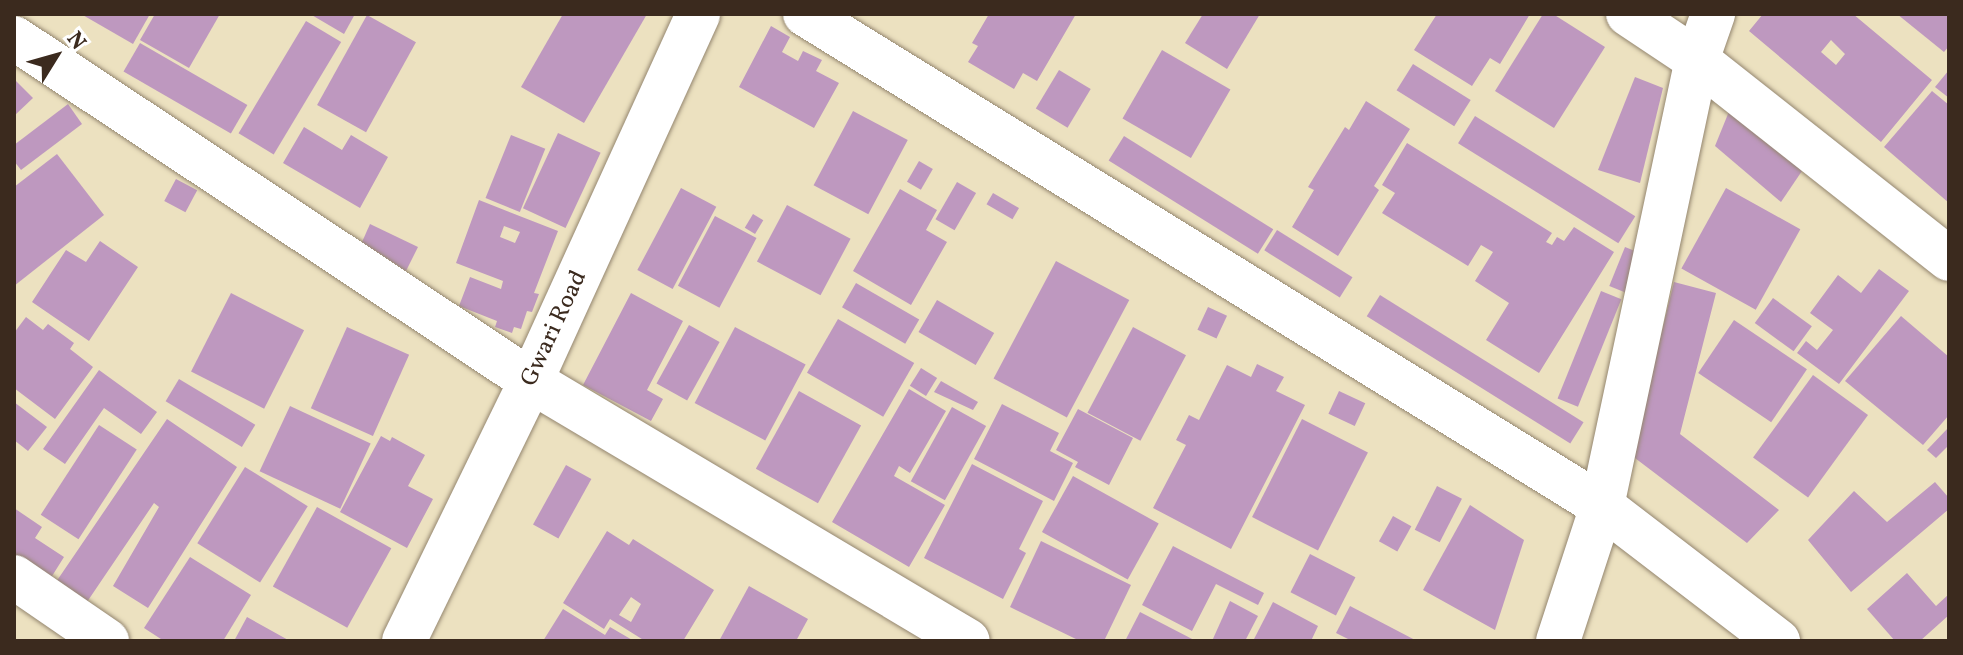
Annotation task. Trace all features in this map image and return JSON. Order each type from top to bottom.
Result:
[{"type":"street","name":"Gwari Road","points":[[404,641],[531,381],[698,14]]},
{"type":"street","points":[[805,14],[1602,506],[1778,641]]},
{"type":"street","points":[[1628,14],[1697,60],[1949,259]]},
{"type":"street","points":[[1558,641],[1602,506],[1697,60],[1713,14]]},
{"type":"street","points":[[14,38],[531,381],[968,641]]},
{"type":"street","points":[[14,577],[107,641]]},
{"type":"building","points":[[81,14],[150,14],[133,44]]},
{"type":"building","points":[[155,14],[220,14],[189,68],[140,40]]},
{"type":"building","points":[[310,14],[355,14],[344,34]]},
{"type":"building","points":[[563,14],[647,14],[584,123],[521,87]]},
{"type":"building","points":[[989,14],[1076,14],[1037,81],[1023,73],[1014,89],[968,62],[978,46],[972,43]]},
{"type":"building","points":[[1203,14],[1260,14],[1227,69],[1185,43]]},
{"type":"building","points":[[1437,14],[1530,14],[1500,64],[1490,58],[1472,86],[1414,50]]},
{"type":"building","points":[[1543,14],[1553,14],[1605,47],[1554,128],[1495,91]]},
{"type":"building","points":[[1763,14],[1853,14],[1932,80],[1881,142],[1749,31]],"holes":[[[1831,40],[1845,54],[1836,65],[1821,52]]]},
{"type":"building","points":[[1897,14],[1949,14],[1949,46],[1944,52]]},
{"type":"building","points":[[367,15],[416,42],[366,132],[317,105]]},
{"type":"building","points":[[306,21],[341,42],[274,154],[239,133]]},
{"type":"building","points":[[771,26],[790,37],[782,52],[798,61],[803,51],[822,60],[816,71],[839,83],[814,128],[739,87]]},
{"type":"building","points":[[140,43],[247,105],[231,134],[124,72]]},
{"type":"building","points":[[1162,50],[1230,90],[1191,158],[1122,118]]},
{"type":"building","points":[[1413,64],[1471,100],[1454,126],[1397,90]]},
{"type":"building","points":[[1059,70],[1091,89],[1068,128],[1036,109]]},
{"type":"building","points":[[1949,70],[1949,98],[1935,87]]},
{"type":"building","points":[[1635,77],[1663,88],[1640,183],[1598,170]]},
{"type":"building","points":[[14,79],[33,98],[14,116]]},
{"type":"building","points":[[1932,91],[1949,105],[1949,203],[1884,147]]},
{"type":"building","points":[[1366,101],[1410,129],[1374,186],[1379,190],[1338,256],[1292,227],[1314,190],[1308,187],[1345,127],[1349,130]]},
{"type":"building","points":[[68,104],[82,124],[21,170],[14,161],[14,145]]},
{"type":"building","points":[[1730,109],[1804,168],[1781,202],[1715,146]]},
{"type":"building","points":[[853,111],[908,140],[868,214],[814,185]]},
{"type":"building","points":[[1475,116],[1635,216],[1618,243],[1458,143]]},
{"type":"building","points":[[304,127],[342,150],[351,135],[388,157],[360,208],[283,163]]},
{"type":"building","points":[[558,133],[601,153],[566,228],[523,208]]},
{"type":"building","points":[[511,135],[545,149],[520,212],[486,198]]},
{"type":"building","points":[[1124,136],[1273,229],[1258,254],[1109,161]]},
{"type":"building","points":[[1407,143],[1552,233],[1546,242],[1552,245],[1557,237],[1564,241],[1574,227],[1614,252],[1539,373],[1486,340],[1509,303],[1475,281],[1493,252],[1481,245],[1468,266],[1382,213],[1395,193],[1382,185]]},
{"type":"building","points":[[57,154],[104,215],[14,286],[14,187]]},
{"type":"building","points":[[919,161],[933,169],[921,190],[907,182]]},
{"type":"building","points":[[176,179],[197,190],[185,212],[164,201]]},
{"type":"building","points":[[957,182],[976,193],[955,230],[936,219]]},
{"type":"building","points":[[681,188],[716,207],[673,289],[637,270]]},
{"type":"building","points":[[1726,188],[1800,229],[1756,310],[1681,268]]},
{"type":"building","points":[[900,189],[937,210],[926,230],[947,242],[911,305],[853,271]]},
{"type":"building","points":[[993,193],[1019,208],[1012,219],[986,204]]},
{"type":"building","points":[[479,200],[558,231],[534,293],[539,294],[532,312],[527,311],[521,329],[514,327],[512,333],[495,327],[497,321],[459,306],[470,277],[501,289],[503,281],[456,263]],"holes":[[[504,226],[520,232],[515,243],[500,237]]]},
{"type":"building","points":[[787,205],[851,239],[821,295],[757,262]]},
{"type":"building","points":[[753,214],[763,220],[755,234],[745,228]]},
{"type":"building","points":[[715,216],[756,238],[719,308],[678,286]]},
{"type":"building","points":[[370,224],[418,247],[406,271],[362,242]]},
{"type":"building","points":[[1277,230],[1352,277],[1340,298],[1264,250]]},
{"type":"building","points":[[100,241],[138,267],[89,341],[32,302],[66,250],[86,262]]},
{"type":"building","points":[[1625,247],[1642,254],[1626,293],[1609,286]]},
{"type":"building","points":[[1056,261],[1129,300],[1067,417],[994,378]]},
{"type":"building","points":[[1879,269],[1909,291],[1839,384],[1797,353],[1806,341],[1817,350],[1833,330],[1810,313],[1838,275],[1861,293]]},
{"type":"building","points":[[1674,282],[1716,293],[1680,434],[1779,510],[1747,543],[1631,455]]},
{"type":"building","points":[[856,283],[919,320],[905,344],[842,307]]},
{"type":"building","points":[[1601,291],[1621,299],[1578,407],[1558,399]]},
{"type":"building","points":[[231,293],[304,330],[264,409],[191,371]]},
{"type":"building","points":[[631,293],[683,321],[647,390],[663,399],[651,421],[583,385]]},
{"type":"building","points":[[1380,295],[1584,422],[1570,443],[1367,316]]},
{"type":"building","points":[[1773,298],[1812,326],[1794,351],[1755,323]]},
{"type":"building","points":[[937,300],[994,333],[976,365],[918,332]]},
{"type":"building","points":[[1208,307],[1227,316],[1216,339],[1197,330]]},
{"type":"building","points":[[1901,316],[1949,357],[1949,415],[1923,445],[1845,381]]},
{"type":"building","points":[[26,317],[43,330],[48,324],[74,343],[70,349],[93,367],[55,419],[14,388],[14,333]]},
{"type":"building","points":[[838,319],[914,363],[883,417],[807,373]]},
{"type":"building","points":[[1734,320],[1807,369],[1771,422],[1698,373]]},
{"type":"building","points":[[689,325],[720,342],[687,401],[657,384]]},
{"type":"building","points":[[347,327],[409,355],[373,436],[311,408]]},
{"type":"building","points":[[735,327],[806,365],[765,440],[695,403]]},
{"type":"building","points":[[1133,327],[1186,355],[1140,441],[1087,413]]},
{"type":"building","points":[[1257,364],[1284,377],[1276,391],[1305,405],[1231,549],[1153,508],[1186,445],[1176,440],[1189,415],[1199,420],[1227,365],[1251,377]]},
{"type":"building","points":[[921,368],[937,378],[926,396],[910,386]]},
{"type":"building","points":[[99,370],[157,412],[141,434],[104,408],[65,464],[43,449]]},
{"type":"building","points":[[1813,375],[1868,415],[1808,497],[1753,458]]},
{"type":"building","points":[[179,379],[255,425],[242,447],[166,401]]},
{"type":"building","points":[[941,381],[978,402],[973,410],[934,392]]},
{"type":"building","points":[[909,389],[946,411],[910,473],[899,466],[894,476],[945,505],[909,567],[832,522]]},
{"type":"building","points":[[799,391],[861,425],[818,503],[756,469]]},
{"type":"building","points":[[1339,391],[1365,403],[1355,426],[1328,414]]},
{"type":"building","points":[[14,402],[47,427],[28,451],[14,440]]},
{"type":"building","points":[[1002,404],[1059,433],[1050,451],[1073,463],[1054,501],[974,459]]},
{"type":"building","points":[[290,406],[371,444],[340,509],[260,471]]},
{"type":"building","points":[[952,407],[986,426],[945,500],[911,481]]},
{"type":"building","points":[[1078,409],[1133,438],[1109,485],[1075,467],[1078,462],[1056,450]]},
{"type":"building","points":[[167,419],[237,467],[148,608],[113,586],[159,507],[154,503],[87,602],[56,582]]},
{"type":"building","points":[[1302,419],[1368,453],[1318,551],[1252,517]]},
{"type":"building","points":[[99,425],[137,450],[78,539],[41,515]]},
{"type":"building","points":[[1949,427],[1949,445],[1936,458],[1927,450]]},
{"type":"building","points":[[381,436],[390,441],[392,437],[425,455],[408,486],[433,499],[407,548],[340,512]]},
{"type":"building","points":[[972,464],[1043,501],[1019,549],[1026,553],[1003,599],[924,558]]},
{"type":"building","points":[[566,465],[591,479],[558,539],[533,524]]},
{"type":"building","points":[[245,467],[308,506],[260,583],[197,543]]},
{"type":"building","points":[[1073,476],[1159,524],[1128,579],[1042,532]]},
{"type":"building","points":[[1935,482],[1949,498],[1949,509],[1851,592],[1808,540],[1854,491],[1887,522]]},
{"type":"building","points":[[1437,486],[1462,499],[1440,542],[1415,530]]},
{"type":"building","points":[[1470,505],[1524,540],[1495,630],[1423,590]]},
{"type":"building","points":[[317,507],[391,548],[347,628],[273,587]]},
{"type":"building","points":[[14,508],[42,527],[35,538],[64,557],[42,592],[14,573]]},
{"type":"building","points":[[1393,516],[1411,526],[1397,552],[1379,541]]},
{"type":"building","points":[[607,531],[629,545],[633,539],[714,590],[683,641],[645,641],[610,619],[604,629],[563,603]],"holes":[[[631,597],[641,604],[631,622],[619,615]]]},
{"type":"building","points":[[1041,541],[1131,585],[1104,641],[1080,641],[1010,607]]},
{"type":"building","points":[[1173,546],[1264,593],[1258,605],[1216,584],[1192,631],[1142,605]]},
{"type":"building","points":[[1310,554],[1355,577],[1336,615],[1290,592]]},
{"type":"building","points":[[190,557],[251,595],[223,641],[164,641],[144,628]]},
{"type":"building","points":[[1907,573],[1936,606],[1949,594],[1949,615],[1920,641],[1895,641],[1867,609]]},
{"type":"building","points":[[749,586],[808,619],[796,641],[719,641]]},
{"type":"building","points":[[1230,601],[1258,616],[1245,641],[1212,641]]},
{"type":"building","points":[[1273,602],[1318,626],[1311,641],[1253,641]]},
{"type":"building","points":[[1350,606],[1417,641],[1352,641],[1336,633]]},
{"type":"building","points":[[563,609],[605,635],[610,627],[634,641],[543,641]]},
{"type":"building","points":[[1140,612],[1196,641],[1125,641]]},
{"type":"building","points":[[247,617],[290,641],[234,641]]}]
